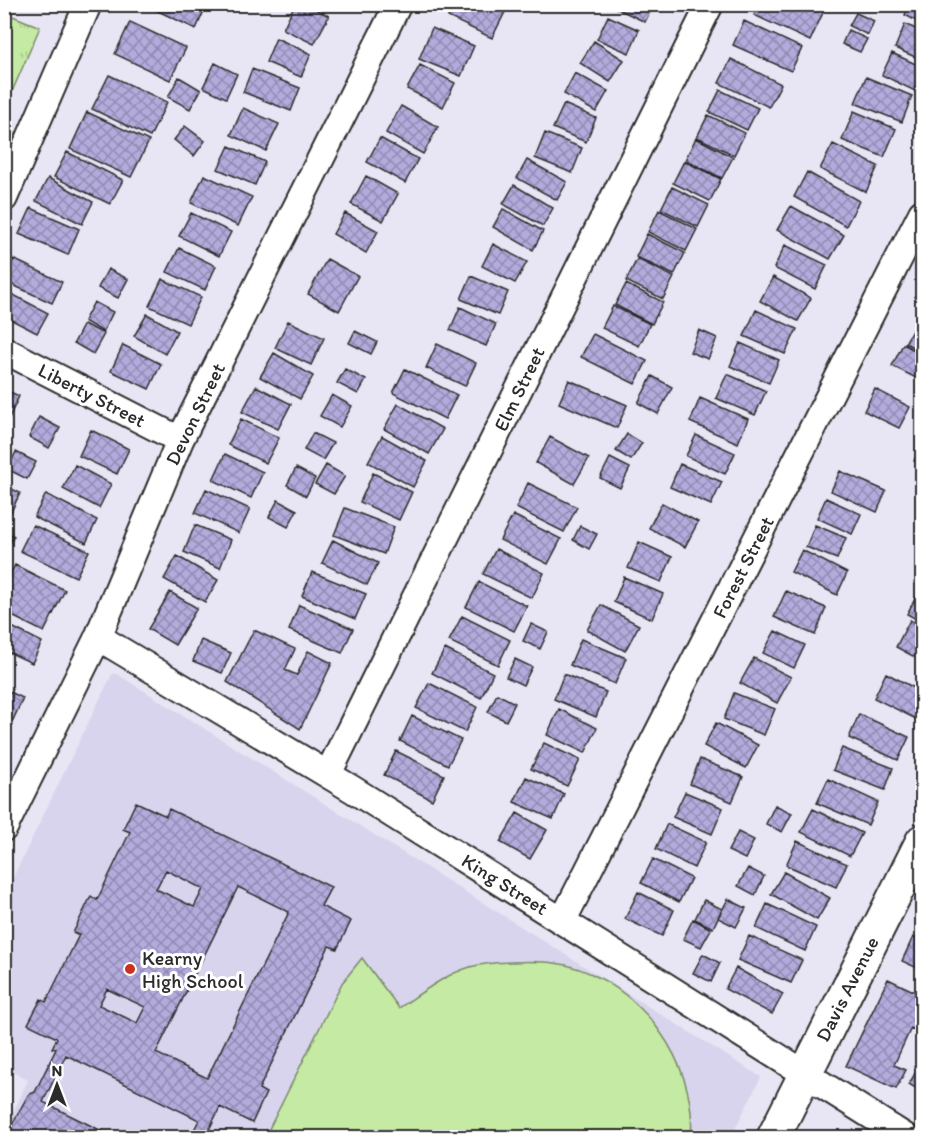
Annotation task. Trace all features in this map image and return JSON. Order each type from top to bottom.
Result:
[{"type":"street","points":[[4,198],[88,4]]},
{"type":"street","name":"Devon Street","points":[[4,828],[98,637],[180,440],[398,4]]},
{"type":"street","name":"Elm Street","points":[[328,774],[710,4]]},
{"type":"street","name":"Forest Street","points":[[563,920],[922,213]]},
{"type":"street","name":"Liberty Street","points":[[4,350],[180,440]]},
{"type":"street","name":"King Street","points":[[98,637],[328,774],[907,1137]]},
{"type":"street","name":"Davis Avenue","points":[[773,1137],[922,841]]},
{"type":"shaded area","points":[[112,674],[117,674],[761,1077],[731,1137],[5,1137],[5,1131],[28,1080],[5,1068],[4,896]]},
{"type":"green space","points":[[5,13],[40,27],[5,108]]},
{"type":"green space","points":[[362,958],[399,1008],[447,977],[479,965],[546,962],[566,965],[593,975],[618,989],[640,1008],[659,1030],[674,1055],[685,1081],[691,1109],[691,1137],[265,1137],[342,983]]},
{"type":"building","points":[[143,4],[207,4],[196,29]]},
{"type":"building","points":[[295,4],[305,4],[329,16],[314,44],[283,29]]},
{"type":"building","points":[[454,4],[494,4],[506,10],[492,38],[448,17]]},
{"type":"building","points":[[608,4],[654,4],[645,22]]},
{"type":"building","points":[[759,4],[827,4],[810,41],[754,15]]},
{"type":"building","points":[[910,4],[922,4],[922,24],[905,15]]},
{"type":"building","points":[[856,13],[874,21],[868,35],[849,26]]},
{"type":"building","points":[[608,16],[639,30],[629,53],[597,39]]},
{"type":"building","points":[[744,21],[802,48],[791,71],[733,45]]},
{"type":"building","points":[[130,22],[186,48],[170,80],[115,54]]},
{"type":"building","points":[[905,24],[922,32],[922,60],[895,48]]},
{"type":"building","points":[[432,28],[474,46],[461,76],[419,59]]},
{"type":"building","points":[[848,30],[867,39],[860,52],[842,44]]},
{"type":"building","points":[[276,38],[311,54],[301,77],[266,62]]},
{"type":"building","points":[[594,41],[624,60],[610,82],[580,63]]},
{"type":"building","points":[[892,53],[922,67],[922,80],[917,92],[882,75]]},
{"type":"building","points":[[731,59],[781,84],[769,107],[719,83]]},
{"type":"building","points":[[215,63],[237,74],[226,98],[203,87]]},
{"type":"building","points":[[420,65],[455,83],[443,107],[407,89]]},
{"type":"building","points":[[252,69],[300,88],[291,111],[243,92]]},
{"type":"building","points":[[575,73],[608,91],[596,112],[564,94]]},
{"type":"building","points":[[109,75],[167,102],[150,137],[92,109]]},
{"type":"building","points":[[179,77],[201,90],[190,109],[168,97]]},
{"type":"building","points":[[866,77],[912,96],[902,122],[855,103]]},
{"type":"building","points":[[720,90],[758,108],[747,130],[709,112]]},
{"type":"building","points":[[564,104],[596,118],[586,142],[553,128]]},
{"type":"building","points":[[401,106],[438,127],[423,154],[386,133]]},
{"type":"building","points":[[243,108],[279,124],[266,151],[231,135]]},
{"type":"building","points":[[854,111],[896,129],[884,157],[842,140]]},
{"type":"building","points":[[87,112],[149,141],[131,177],[70,149]]},
{"type":"building","points":[[708,115],[745,133],[734,155],[697,137]]},
{"type":"building","points":[[185,126],[205,141],[194,156],[174,140]]},
{"type":"building","points":[[545,133],[582,148],[572,173],[535,158]]},
{"type":"building","points":[[380,138],[418,159],[405,183],[367,162]]},
{"type":"building","points":[[696,138],[733,157],[722,178],[685,160]]},
{"type":"building","points":[[833,144],[878,166],[866,192],[820,169]]},
{"type":"building","points":[[229,146],[265,162],[255,185],[218,169]]},
{"type":"building","points":[[67,152],[123,180],[110,204],[54,177]]},
{"type":"building","points":[[527,160],[567,182],[557,200],[517,178]]},
{"type":"building","points":[[684,161],[721,179],[710,201],[673,183]]},
{"type":"building","points":[[807,172],[859,201],[846,226],[794,197]]},
{"type":"building","points":[[204,175],[252,197],[238,226],[191,203]]},
{"type":"building","points":[[366,176],[398,194],[383,221],[351,204]]},
{"type":"building","points":[[48,178],[93,202],[82,224],[36,201]]},
{"type":"building","points":[[514,185],[553,208],[543,226],[503,204]]},
{"type":"building","points":[[672,187],[709,205],[698,227],[661,209]]},
{"type":"building","points":[[791,206],[844,235],[830,259],[777,230]]},
{"type":"building","points":[[31,208],[79,229],[68,255],[19,234]]},
{"type":"building","points":[[503,209],[543,231],[533,250],[493,227]]},
{"type":"building","points":[[659,210],[697,229],[686,251],[648,232]]},
{"type":"building","points":[[191,213],[231,232],[219,256],[179,236]]},
{"type":"building","points":[[345,213],[378,231],[366,253],[333,234]]},
{"type":"building","points":[[647,234],[685,253],[674,275],[636,257]]},
{"type":"building","points":[[493,244],[527,262],[515,283],[482,266]]},
{"type":"building","points":[[785,245],[827,265],[815,289],[774,268]]},
{"type":"building","points":[[179,248],[216,266],[205,290],[167,272]]},
{"type":"building","points":[[13,259],[62,282],[52,303],[4,281]]},
{"type":"building","points":[[327,259],[358,276],[339,311],[308,294]]},
{"type":"building","points":[[637,259],[674,277],[663,299],[626,281]]},
{"type":"building","points":[[108,269],[128,279],[118,298],[98,288]]},
{"type":"building","points":[[471,276],[508,292],[498,315],[461,299]]},
{"type":"building","points":[[773,277],[811,298],[798,321],[760,301]]},
{"type":"building","points":[[162,279],[201,297],[188,324],[149,306]]},
{"type":"building","points":[[626,284],[663,302],[652,324],[615,305]]},
{"type":"building","points":[[4,290],[48,313],[37,333],[4,316]]},
{"type":"building","points":[[94,302],[113,312],[103,332],[84,321]]},
{"type":"building","points":[[613,306],[650,324],[639,346],[602,328]]},
{"type":"building","points":[[460,307],[496,324],[486,346],[450,330]]},
{"type":"building","points":[[756,310],[797,329],[785,354],[744,336]]},
{"type":"building","points":[[147,314],[177,331],[165,354],[134,336]]},
{"type":"building","points":[[288,321],[324,338],[311,365],[275,348]]},
{"type":"building","points":[[917,322],[922,325],[922,352],[905,343]]},
{"type":"building","points":[[84,324],[104,334],[93,354],[74,343]]},
{"type":"building","points":[[699,330],[717,338],[708,359],[690,352]]},
{"type":"building","points":[[355,331],[377,342],[371,354],[349,343]]},
{"type":"building","points":[[593,334],[647,361],[635,384],[581,357]]},
{"type":"building","points":[[740,343],[779,360],[769,383],[730,366]]},
{"type":"building","points":[[437,344],[476,363],[465,386],[426,368]]},
{"type":"building","points":[[903,344],[922,354],[922,381],[892,366]]},
{"type":"building","points":[[123,345],[161,364],[149,389],[111,371]]},
{"type":"building","points":[[274,353],[313,376],[300,399],[260,377]]},
{"type":"building","points":[[345,369],[366,380],[358,394],[337,383]]},
{"type":"building","points":[[405,369],[457,395],[445,419],[393,393]]},
{"type":"building","points":[[727,374],[766,391],[755,415],[716,398]]},
{"type":"building","points":[[652,376],[672,387],[658,414],[638,403]]},
{"type":"building","points":[[569,380],[627,405],[617,428],[559,403]]},
{"type":"building","points":[[256,386],[291,404],[278,429],[242,412]]},
{"type":"building","points":[[4,389],[19,396],[9,418],[4,416]]},
{"type":"building","points":[[875,389],[910,407],[899,428],[864,411]]},
{"type":"building","points":[[332,395],[352,406],[340,427],[320,416]]},
{"type":"building","points":[[700,398],[748,419],[738,443],[690,422]]},
{"type":"building","points":[[398,404],[443,429],[429,454],[384,429]]},
{"type":"building","points":[[39,417],[60,428],[49,448],[29,437]]},
{"type":"building","points":[[241,419],[279,438],[266,463],[228,445]]},
{"type":"building","points":[[91,430],[129,449],[117,474],[79,456]]},
{"type":"building","points":[[313,433],[333,443],[323,460],[304,450]]},
{"type":"building","points":[[627,434],[642,443],[631,460],[616,451]]},
{"type":"building","points":[[696,435],[735,453],[725,474],[686,456]]},
{"type":"building","points":[[382,436],[427,461],[413,487],[368,462]]},
{"type":"building","points":[[550,437],[589,458],[574,484],[536,463]]},
{"type":"building","points":[[922,443],[922,465],[914,461]]},
{"type":"building","points":[[16,452],[36,462],[27,479],[7,469]]},
{"type":"building","points":[[225,454],[263,472],[251,498],[213,480]]},
{"type":"building","points":[[610,458],[630,468],[620,488],[600,478]]},
{"type":"building","points":[[680,464],[722,482],[711,505],[670,487]]},
{"type":"building","points":[[75,465],[111,484],[99,508],[63,489]]},
{"type":"building","points":[[326,465],[345,476],[334,494],[315,484]]},
{"type":"building","points":[[296,468],[315,478],[306,496],[287,485]]},
{"type":"building","points":[[840,471],[886,491],[877,512],[831,491]]},
{"type":"building","points":[[373,473],[412,492],[399,520],[360,502]]},
{"type":"building","points":[[528,483],[577,507],[564,532],[516,508]]},
{"type":"building","points":[[4,485],[20,493],[11,512],[4,509]]},
{"type":"building","points":[[206,489],[250,509],[239,533],[195,513]]},
{"type":"building","points":[[46,494],[97,520],[86,543],[34,517]]},
{"type":"building","points":[[826,498],[861,514],[852,534],[817,518]]},
{"type":"building","points":[[278,500],[297,510],[288,527],[269,517]]},
{"type":"building","points":[[662,503],[698,522],[685,547],[649,528]]},
{"type":"building","points":[[345,508],[394,527],[384,554],[334,535]]},
{"type":"building","points":[[513,515],[561,539],[548,564],[500,540]]},
{"type":"building","points":[[33,525],[89,551],[76,577],[20,551]]},
{"type":"building","points":[[195,525],[231,540],[220,568],[184,552]]},
{"type":"building","points":[[815,525],[846,538],[837,559],[806,547]]},
{"type":"building","points":[[580,526],[597,534],[589,549],[573,540]]},
{"type":"building","points":[[4,530],[14,536],[5,551],[4,551]]},
{"type":"building","points":[[333,540],[378,563],[367,585],[322,563]]},
{"type":"building","points":[[639,542],[672,557],[661,582],[628,568]]},
{"type":"building","points":[[496,549],[544,573],[532,598],[483,574]]},
{"type":"building","points":[[802,550],[847,573],[837,595],[791,572]]},
{"type":"building","points":[[177,556],[218,580],[205,602],[164,579]]},
{"type":"building","points":[[15,565],[65,590],[44,632],[4,612],[4,586]]},
{"type":"building","points":[[312,572],[366,594],[355,619],[302,596]]},
{"type":"building","points":[[624,577],[663,594],[652,619],[614,602]]},
{"type":"building","points":[[479,582],[527,606],[514,631],[466,607]]},
{"type":"building","points":[[786,591],[826,608],[815,635],[774,617]]},
{"type":"building","points":[[170,592],[197,608],[175,645],[148,629]]},
{"type":"building","points":[[916,597],[922,600],[922,622],[907,614]]},
{"type":"building","points":[[299,605],[353,629],[342,653],[289,630]]},
{"type":"building","points":[[601,605],[639,625],[625,651],[587,630]]},
{"type":"building","points":[[462,616],[510,640],[498,665],[449,641]]},
{"type":"building","points":[[910,620],[922,627],[922,661],[896,647]]},
{"type":"building","points":[[4,623],[42,642],[32,663],[4,650]]},
{"type":"building","points":[[531,624],[548,632],[540,649],[523,641]]},
{"type":"building","points":[[254,630],[295,649],[285,670],[297,675],[308,651],[332,663],[300,729],[227,682]]},
{"type":"building","points":[[775,631],[805,645],[794,668],[763,653]]},
{"type":"building","points":[[581,639],[626,658],[615,684],[570,665]]},
{"type":"building","points":[[201,640],[231,653],[222,673],[193,661]]},
{"type":"building","points":[[445,649],[493,673],[481,698],[432,673]]},
{"type":"building","points":[[754,658],[791,677],[777,703],[740,683]]},
{"type":"building","points":[[515,659],[532,667],[523,685],[506,677]]},
{"type":"building","points":[[886,673],[922,692],[922,705],[916,719],[874,698]]},
{"type":"building","points":[[564,674],[606,692],[596,717],[554,699]]},
{"type":"building","points":[[429,683],[477,707],[465,732],[416,708]]},
{"type":"building","points":[[4,689],[23,698],[13,720],[4,716]]},
{"type":"building","points":[[734,693],[775,709],[764,735],[724,719]]},
{"type":"building","points":[[497,694],[515,703],[506,721],[488,712]]},
{"type":"building","points":[[559,709],[597,728],[585,753],[547,735]]},
{"type":"building","points":[[859,714],[909,737],[898,760],[849,738]]},
{"type":"building","points":[[412,716],[461,740],[448,765],[400,741]]},
{"type":"building","points":[[716,723],[758,745],[746,768],[704,746]]},
{"type":"building","points":[[544,743],[580,760],[567,786],[531,769]]},
{"type":"building","points":[[842,748],[893,768],[885,790],[833,770]]},
{"type":"building","points":[[396,751],[444,775],[432,800],[384,775]]},
{"type":"building","points":[[700,759],[743,777],[732,802],[690,784]]},
{"type":"building","points":[[526,777],[564,794],[553,819],[514,802]]},
{"type":"building","points":[[828,779],[878,802],[868,825],[817,803]]},
{"type":"building","points":[[685,792],[723,808],[712,834],[673,817]]},
{"type":"building","name":"Kearny High School","points":[[136,802],[166,816],[169,809],[331,887],[321,906],[351,921],[337,949],[329,946],[259,1089],[266,1093],[252,1123],[220,1107],[205,1138],[190,1138],[199,1120],[66,1055],[43,1102],[116,1138],[5,1138],[28,1095],[35,1092],[56,1049],[52,1048],[57,1038],[28,1024],[41,999],[46,1002],[79,935],[73,933],[91,896],[97,900],[130,832],[123,829]],"holes":[[[166,870],[203,889],[194,907],[156,889]],[[238,887],[289,912],[207,1078],[156,1053]],[[107,989],[145,1007],[137,1023],[99,1005]]]},
{"type":"building","points":[[775,805],[792,813],[782,832],[766,824]]},
{"type":"building","points":[[813,809],[862,833],[850,856],[801,832]]},
{"type":"building","points":[[517,813],[547,830],[530,859],[500,842]]},
{"type":"building","points":[[667,824],[706,842],[694,868],[656,849]]},
{"type":"building","points":[[738,832],[754,840],[745,859],[728,851]]},
{"type":"building","points":[[797,841],[847,864],[836,887],[786,865]]},
{"type":"building","points":[[653,859],[691,878],[679,902],[641,883]]},
{"type":"building","points":[[748,868],[764,876],[755,895],[738,886]]},
{"type":"building","points":[[784,872],[830,898],[817,920],[771,894]]},
{"type":"building","points":[[638,892],[674,910],[662,936],[625,919]]},
{"type":"building","points":[[728,899],[746,908],[736,927],[718,918]]},
{"type":"building","points":[[704,900],[722,909],[713,928],[695,919]]},
{"type":"building","points":[[767,904],[816,927],[805,951],[756,928]]},
{"type":"building","points":[[693,919],[711,929],[701,947],[683,939]]},
{"type":"building","points":[[749,936],[802,960],[791,983],[738,960]]},
{"type":"building","points":[[913,937],[922,942],[922,970],[902,961]]},
{"type":"building","points":[[703,954],[720,963],[711,982],[693,973]]},
{"type":"building","points":[[736,968],[783,994],[772,1014],[725,989]]},
{"type":"building","points":[[888,979],[922,995],[922,1034],[911,1028],[894,1065],[906,1070],[896,1089],[846,1066]]},
{"type":"building","points":[[922,1061],[922,1092],[909,1084]]},
{"type":"place","name":"Kearny High School","points":[[130,969]]}]
